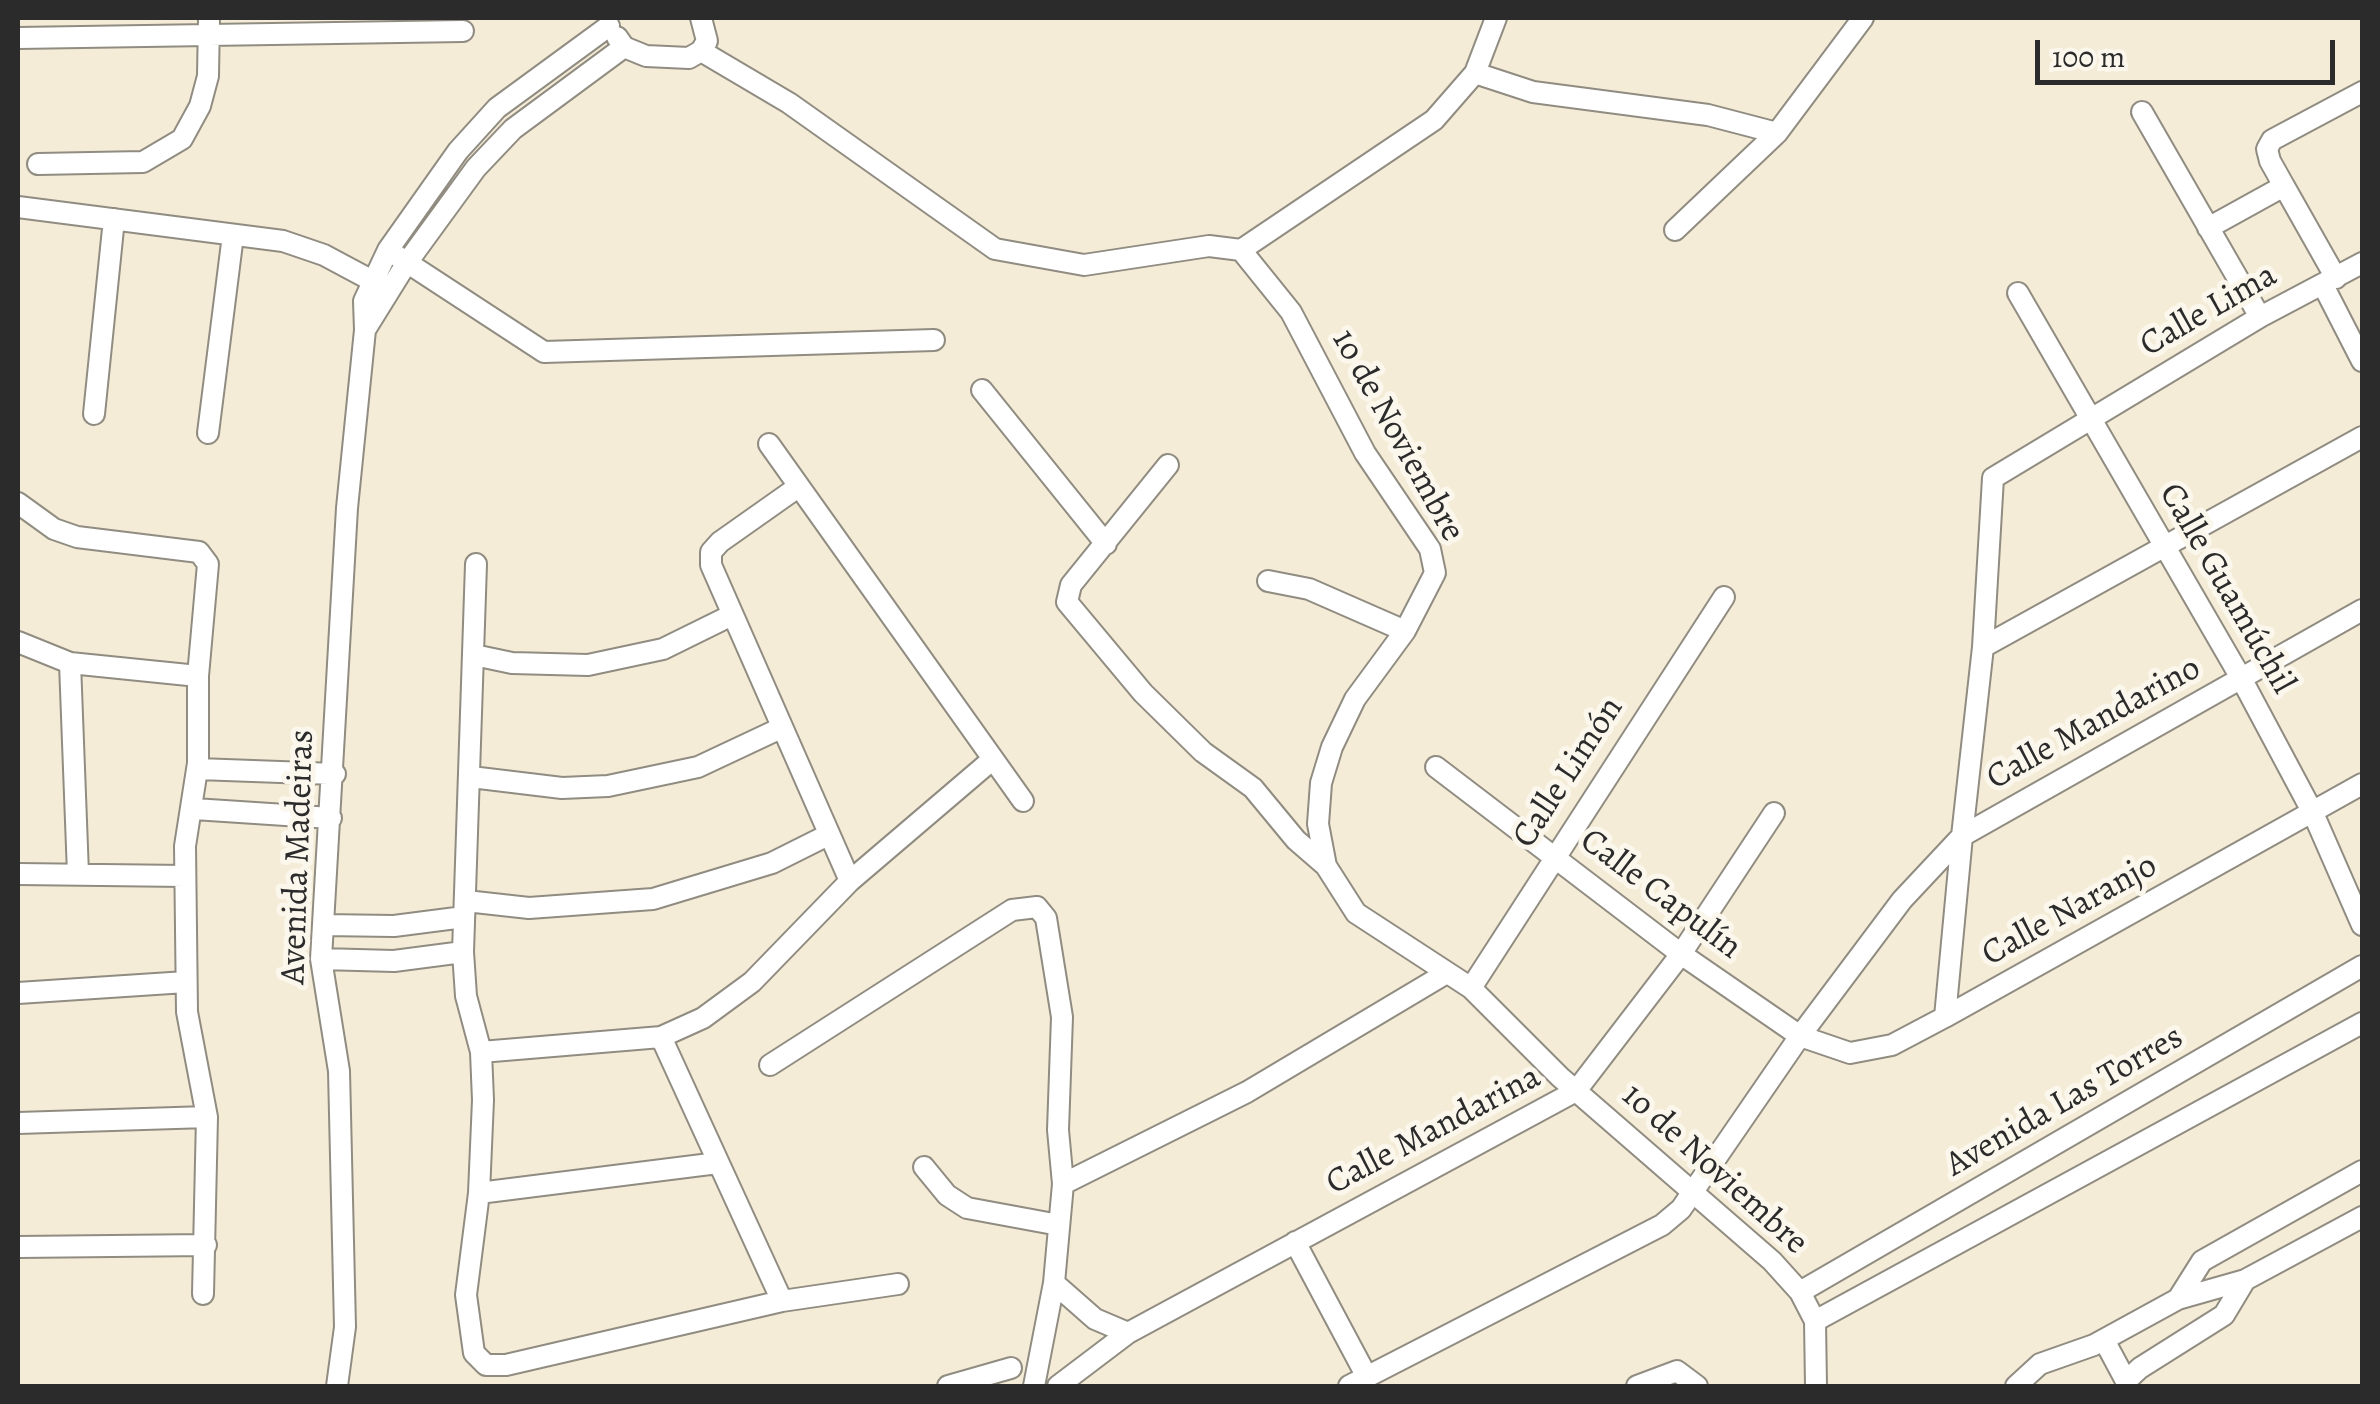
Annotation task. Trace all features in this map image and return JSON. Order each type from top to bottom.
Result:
[{"type":"street","points":[[608,22],[624,47],[646,56],[689,58],[701,51],[707,40],[706,18]]},
{"type":"street","points":[[701,51],[789,104],[995,249],[1084,265],[1209,246],[1241,250],[1434,120],[1476,74],[1496,18]]},
{"type":"street","points":[[1674,230],[1777,133],[1862,18]]},
{"type":"street","name":"Avenida Madeiras","points":[[337,1386],[346,1327],[339,1070],[321,959],[335,774],[347,508],[365,330],[388,250],[458,150],[497,108],[608,22]]},
{"type":"street","points":[[38,164],[143,162],[166,152],[182,139],[200,106],[210,26]]},
{"type":"street","points":[[18,38],[210,26],[463,31]]},
{"type":"street","name":"Avenida Madeiras","points":[[380,285],[406,264],[476,168],[513,129],[624,47]]},
{"type":"street","points":[[1476,74],[1534,92],[1708,115],[1777,133]]},
{"type":"street","points":[[2362,92],[2272,140],[2270,160],[2329,281],[2362,361]]},
{"type":"street","points":[[497,108],[513,129]]},
{"type":"street","points":[[2142,112],[2260,318]]},
{"type":"street","points":[[2208,228],[2284,186]]},
{"type":"street","points":[[18,207],[283,241],[380,285]]},
{"type":"street","points":[[94,414],[114,219]]},
{"type":"street","points":[[208,434],[233,234]]},
{"type":"street","points":[[388,250],[544,352],[934,340]]},
{"type":"street","name":"1o de Noviembre","points":[[1241,250],[1290,312],[1365,453],[1430,549],[1434,573],[1406,630],[1355,698],[1332,747],[1321,784],[1318,824],[1326,866],[1356,913],[1471,988],[1576,1090],[1696,1192],[1800,1292],[1815,1321],[1816,1386]]},
{"type":"street","name":"Calle Lima","points":[[1983,647],[1993,478],[2260,318],[2362,263]]},
{"type":"street","name":"Calle Guamúchil","points":[[2018,292],[2241,678],[2313,813],[2362,924]]},
{"type":"street","points":[[982,390],[1106,544]]},
{"type":"street","points":[[1945,1017],[1957,841],[1983,647],[2362,437]]},
{"type":"street","points":[[769,444],[1024,801]]},
{"type":"street","points":[[1168,464],[1072,585],[1067,602],[1076,618],[1144,694],[1203,752],[1253,788],[1296,840],[1326,866]]},
{"type":"street","points":[[798,486],[711,552],[712,566],[850,881]]},
{"type":"street","points":[[18,503],[54,529],[77,537],[199,552],[208,564],[198,676],[198,769],[185,846],[186,982],[207,1117],[203,1294]]},
{"type":"street","points":[[476,564],[463,952],[466,996],[480,1052],[479,1193],[466,1295],[474,1353],[486,1365],[506,1366],[782,1301],[898,1284]]},
{"type":"street","points":[[1268,581],[1309,589],[1406,630]]},
{"type":"street","name":"Calle Limón","points":[[1471,988],[1553,855],[1724,596]]},
{"type":"street","name":"Calle Mandarino","points":[[1957,841],[2362,610]]},
{"type":"street","points":[[474,654],[550,666],[607,662],[663,649],[732,616]]},
{"type":"street","points":[[18,642],[70,663],[198,676]]},
{"type":"street","points":[[70,663],[78,874]]},
{"type":"street","points":[[470,777],[562,788],[608,786],[698,767],[781,728]]},
{"type":"street","points":[[480,1052],[661,1037],[703,1018],[752,982],[850,881],[993,759]]},
{"type":"street","name":"Calle Capulín","points":[[1436,767],[1681,954],[1800,1036]]},
{"type":"street","points":[[198,769],[335,774]]},
{"type":"street","name":"Calle Naranjo","points":[[1800,1036],[1850,1053],[1892,1044],[2362,784]]},
{"type":"street","points":[[194,809],[331,818]]},
{"type":"street","name":"Calle Mandarina","points":[[1058,1386],[1128,1333],[1576,1090],[1681,954],[1774,813]]},
{"type":"street","points":[[323,924],[394,926],[465,909],[653,899],[743,874],[828,835]]},
{"type":"street","points":[[1295,1242],[1358,1382],[1662,1225],[1696,1192],[1800,1036],[1902,900],[1957,841]]},
{"type":"street","points":[[18,874],[185,876]]},
{"type":"street","points":[[770,1065],[1012,910],[1037,907],[1046,918],[1062,1017],[1058,1130],[1063,1184],[1054,1283],[1034,1386]]},
{"type":"street","points":[[321,959],[394,961],[463,952]]},
{"type":"street","name":"Avenida Las Torres","points":[[1800,1292],[2362,966]]},
{"type":"street","points":[[1063,1184],[1247,1092],[1445,974]]},
{"type":"street","points":[[18,993],[186,982]]},
{"type":"street","name":"Avenida Las Torres","points":[[1815,1321],[2362,1023]]},
{"type":"street","points":[[661,1037],[782,1301]]},
{"type":"street","points":[[18,1123],[207,1117]]},
{"type":"street","points":[[479,1193],[718,1163]]},
{"type":"street","points":[[924,1166],[947,1195],[967,1208],[1059,1225]]},
{"type":"street","points":[[2178,1299],[2202,1261],[2362,1172]]},
{"type":"street","points":[[1999,1178],[2040,1198]]},
{"type":"street","points":[[2016,1386],[2040,1364],[2104,1340],[2178,1299],[2246,1280],[2362,1217]]},
{"type":"street","points":[[18,1248],[206,1245]]},
{"type":"street","points":[[2104,1340],[2126,1384],[2224,1314],[2246,1280]]},
{"type":"street","points":[[1054,1283],[1095,1318],[1128,1333]]},
{"type":"street","points":[[949,1386],[1011,1368]]},
{"type":"street","points":[[1637,1386],[1677,1371],[1688,1375],[1698,1386]]}]
